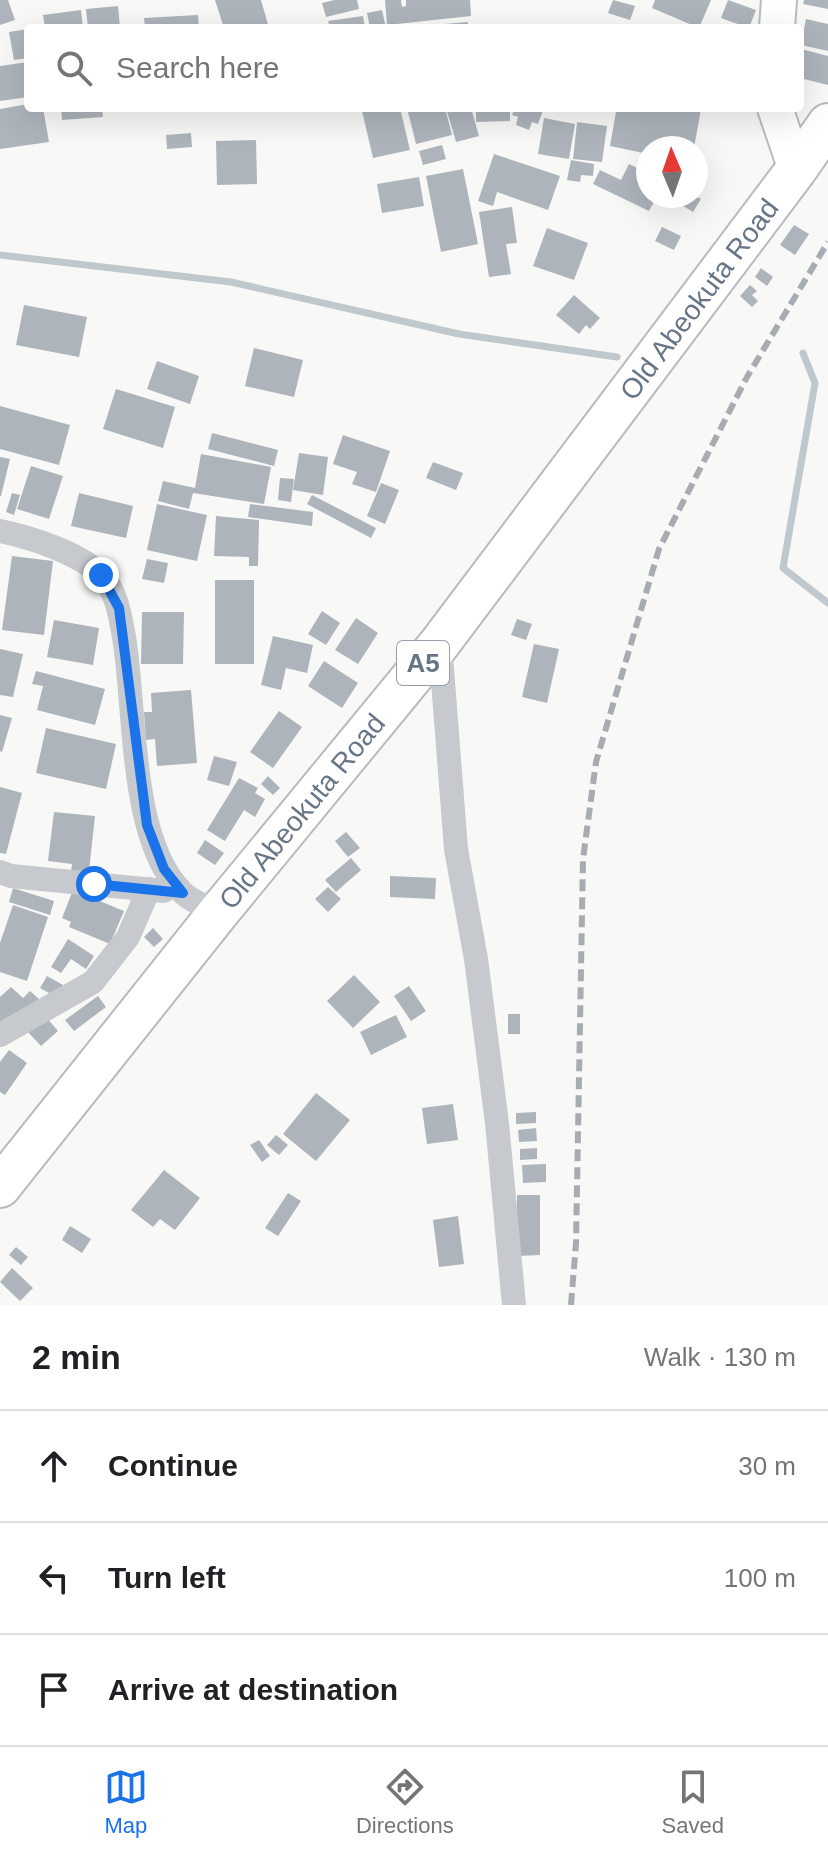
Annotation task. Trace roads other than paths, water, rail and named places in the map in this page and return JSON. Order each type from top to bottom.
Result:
[{"type":"highway","name":"Old Abeokuta Road","points":[[0,1187],[218,913],[440,643],[828,124]]},
{"type":"main road","points":[[777,24],[779,0]]},
{"type":"main road","points":[[776,112],[796,170]]},
{"type":"street","points":[[0,531],[76,557],[101,575],[111,589],[119,608],[127,656],[147,825],[164,869],[183,893],[218,913]]},
{"type":"street","points":[[440,643],[456,849],[476,959],[497,1123],[514,1305]]},
{"type":"street","points":[[0,872],[11,876],[183,893]]},
{"type":"street","points":[[0,1035],[93,982],[128,937],[149,889]]},
{"type":"waterway","points":[[0,255],[231,282],[459,334],[617,357]]},
{"type":"waterway","points":[[803,353],[815,383],[783,568],[828,603]]},
{"type":"railway","points":[[571,1305],[576,1243],[583,859],[596,762],[659,549],[747,377],[828,242]]}]
